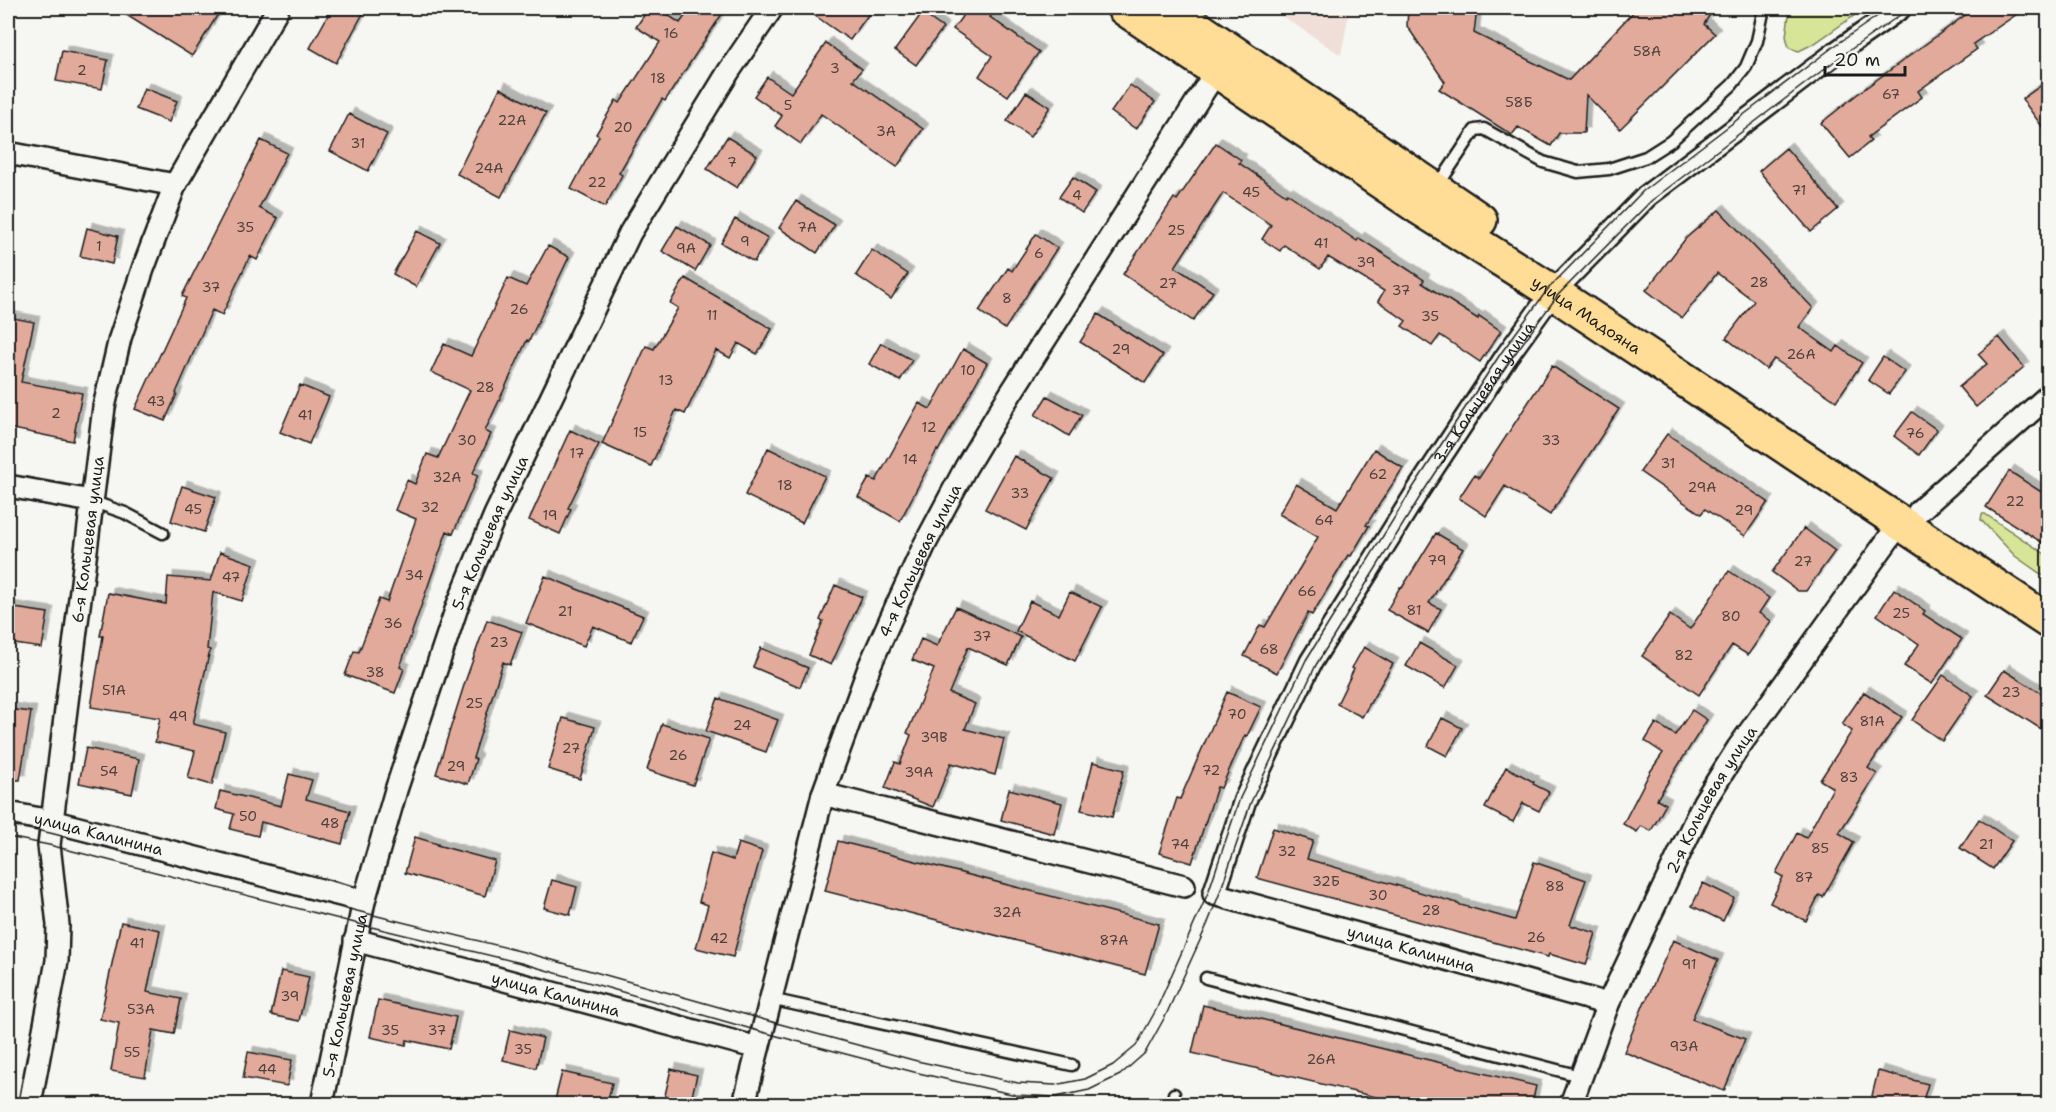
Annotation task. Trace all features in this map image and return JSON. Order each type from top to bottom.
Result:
[{"type":"main road","name":"улица Мадояна","points":[[1124,8],[1420,208],[1559,285]]},
{"type":"main road","name":"улица Мадояна","points":[[1168,8],[1435,189],[1559,285],[1909,517],[2049,621]]},
{"type":"main road","name":"улица Мадояна","points":[[1909,517],[2049,598]]},
{"type":"street","name":"6-я Кольцевая улица","points":[[30,1104],[57,961],[58,925],[49,845],[51,821],[104,407],[120,338],[175,185],[278,8]]},
{"type":"street","name":"5-я Кольцевая улица","points":[[322,1104],[364,901],[396,790],[457,607],[495,515],[630,233],[729,71],[772,8]]},
{"type":"street","name":"3-я Кольцевая улица","points":[[1214,894],[1245,800],[1311,662],[1425,480],[1506,357],[1559,285],[1647,196],[1837,52],[1900,8]]},
{"type":"street","name":"4-я Кольцевая улица","points":[[744,1104],[823,795],[874,656],[925,544],[966,467],[1002,407],[1217,70]]},
{"type":"street","points":[[8,153],[175,185]]},
{"type":"street","name":"2-я Кольцевая улица","points":[[1571,1104],[1608,1004],[1704,802],[1745,738],[1909,517],[2049,396]]},
{"type":"street","points":[[8,486],[91,501]]},
{"type":"street","points":[[823,795],[1184,886]]},
{"type":"street","name":"улица Калинина","points":[[8,813],[51,821],[364,901]]},
{"type":"street","name":"улица Калинина","points":[[1214,894],[1608,1004]]},
{"type":"street","name":"улица Калинина","points":[[355,940],[758,1048]]},
{"type":"lane","points":[[1435,189],[1475,130],[1484,129],[1543,162],[1578,172],[1609,169],[1646,157],[1671,141],[1732,85],[1746,67],[1757,41],[1764,8]]},
{"type":"lane","points":[[91,501],[125,513],[163,533]]},
{"type":"lane","points":[[1206,978],[1580,1076]]},
{"type":"lane","points":[[770,999],[1072,1065]]},
{"type":"shaded area","points":[[1270,8],[1350,8],[1341,55]]},
{"type":"green space","points":[[1790,8],[1865,8],[1815,43],[1799,51],[1789,48],[1786,36]]},
{"type":"green space","points":[[1982,514],[2048,556],[2048,579],[2015,556],[1981,520]]},
{"type":"building","points":[[115,8],[222,8],[192,56]]},
{"type":"building","points":[[332,8],[366,8],[336,63],[310,48]]},
{"type":"building","points":[[649,8],[657,8],[680,23],[691,8],[726,8],[665,101],[662,99],[619,173],[622,175],[605,207],[571,189],[599,136],[596,134],[616,100],[620,103],[660,42],[636,27]]},
{"type":"building","points":[[804,8],[873,8],[850,40]]},
{"type":"building","points":[[968,8],[997,8],[990,17],[1039,52],[1008,96],[979,76],[992,56],[953,29]]},
{"type":"building","points":[[1408,8],[1477,8],[1474,33],[1569,80],[1637,8],[1714,8],[1704,24],[1715,34],[1620,129],[1586,95],[1584,133],[1559,133],[1551,146],[1518,127],[1512,135],[1439,89],[1445,82],[1407,26]]},
{"type":"building","points":[[1975,8],[2026,8],[1973,44],[1977,49],[1918,91],[1922,97],[1868,137],[1871,141],[1850,158],[1821,123]]},
{"type":"building","points":[[922,13],[943,28],[916,65],[895,50]]},
{"type":"building","points":[[826,43],[862,69],[853,80],[923,129],[897,167],[821,114],[801,144],[775,126],[782,116],[754,96],[767,77],[791,93]]},
{"type":"building","points":[[62,51],[108,60],[102,89],[56,81]]},
{"type":"building","points":[[2049,80],[2049,136],[2022,99]]},
{"type":"building","points":[[1130,85],[1155,102],[1136,129],[1111,112]]},
{"type":"building","points":[[144,88],[177,101],[169,122],[136,109]]},
{"type":"building","points":[[500,88],[546,113],[501,197],[457,174]]},
{"type":"building","points":[[1026,92],[1050,107],[1030,137],[1007,121]]},
{"type":"building","points":[[349,114],[387,134],[368,171],[330,151]]},
{"type":"building","points":[[727,137],[757,155],[737,188],[707,169]]},
{"type":"building","points":[[261,140],[287,153],[259,208],[278,218],[257,260],[250,256],[222,315],[212,310],[165,421],[135,409],[186,298],[182,296]]},
{"type":"building","points":[[1216,143],[1241,160],[1239,163],[1286,195],[1287,193],[1357,241],[1359,238],[1424,280],[1422,283],[1501,331],[1480,362],[1440,335],[1432,346],[1402,326],[1406,321],[1378,301],[1384,291],[1328,257],[1320,269],[1284,245],[1280,251],[1262,239],[1271,225],[1223,193],[1175,267],[1213,292],[1193,321],[1123,274],[1174,198],[1177,200]]},
{"type":"building","points":[[1786,148],[1838,209],[1811,232],[1759,171]]},
{"type":"building","points":[[1073,177],[1096,192],[1082,213],[1059,197]]},
{"type":"building","points":[[796,201],[835,225],[817,253],[779,228]]},
{"type":"building","points":[[1719,210],[1813,308],[1799,327],[1834,352],[1838,346],[1862,363],[1836,401],[1774,359],[1766,369],[1726,338],[1754,301],[1717,273],[1682,318],[1646,290],[1686,238]]},
{"type":"building","points":[[735,219],[768,238],[754,262],[721,243]]},
{"type":"building","points":[[677,226],[710,245],[695,271],[662,251]]},
{"type":"building","points":[[87,228],[118,236],[112,264],[80,256]]},
{"type":"building","points":[[417,231],[440,243],[416,287],[393,274]]},
{"type":"building","points":[[1036,234],[1057,248],[1005,329],[979,311],[1008,268],[1012,271]]},
{"type":"building","points":[[548,246],[569,257],[485,431],[491,434],[473,473],[478,475],[453,534],[447,531],[400,667],[404,669],[395,693],[345,675],[354,651],[359,652],[379,599],[387,602],[416,519],[395,510],[407,480],[415,484],[427,454],[438,458],[470,390],[431,372],[444,344],[471,356],[508,278],[526,286]]},
{"type":"building","points":[[872,250],[908,274],[891,299],[856,275]]},
{"type":"building","points":[[685,278],[772,329],[757,354],[738,343],[730,358],[716,350],[685,414],[676,410],[651,466],[602,444],[646,346],[654,349],[678,308],[670,303]]},
{"type":"building","points":[[1098,314],[1163,355],[1145,383],[1080,342]]},
{"type":"building","points":[[8,317],[34,322],[21,382],[82,393],[73,441],[8,428]]},
{"type":"building","points":[[1999,337],[2024,367],[1976,407],[1959,387],[1987,364],[1978,354]]},
{"type":"building","points":[[881,343],[912,360],[900,381],[869,364]]},
{"type":"building","points":[[963,349],[987,363],[937,450],[900,521],[858,497],[869,478],[876,481],[919,403],[930,409]]},
{"type":"building","points":[[1883,357],[1905,372],[1889,394],[1868,380]]},
{"type":"building","points":[[1552,366],[1619,409],[1550,515],[1505,486],[1486,516],[1459,498],[1474,475],[1479,478]]},
{"type":"building","points":[[300,385],[329,397],[309,444],[280,432]]},
{"type":"building","points":[[1047,396],[1082,415],[1069,436],[1035,415]]},
{"type":"building","points":[[1912,412],[1937,430],[1919,455],[1894,436]]},
{"type":"building","points":[[570,430],[599,444],[568,508],[571,509],[560,534],[529,520]]},
{"type":"building","points":[[1667,434],[1768,502],[1745,536],[1705,509],[1701,514],[1640,472]]},
{"type":"building","points":[[768,448],[825,476],[802,523],[745,495]]},
{"type":"building","points":[[1374,449],[1403,468],[1366,525],[1369,526],[1351,556],[1348,555],[1312,615],[1308,613],[1277,673],[1244,656],[1260,625],[1265,627],[1318,537],[1279,514],[1296,484],[1337,508]]},
{"type":"building","points":[[1014,456],[1054,478],[1026,530],[985,509]]},
{"type":"building","points":[[2009,471],[2049,497],[2049,547],[1986,507]]},
{"type":"building","points":[[182,486],[216,497],[204,532],[171,521]]},
{"type":"building","points":[[1804,528],[1835,551],[1806,591],[1798,591],[1772,572]]},
{"type":"building","points":[[1436,533],[1463,549],[1429,603],[1441,609],[1428,633],[1387,610]]},
{"type":"building","points":[[220,552],[254,564],[242,601],[213,592],[207,649],[210,650],[193,724],[225,732],[212,785],[188,778],[195,751],[155,742],[160,718],[91,707],[108,593],[166,604],[168,577],[211,581]]},
{"type":"building","points":[[1729,571],[1769,598],[1759,613],[1771,621],[1748,655],[1732,645],[1699,695],[1642,656],[1670,615],[1690,629]]},
{"type":"building","points":[[545,576],[643,616],[631,642],[593,626],[584,646],[526,623]]},
{"type":"building","points":[[835,585],[862,597],[831,665],[809,655],[823,621],[820,620]]},
{"type":"building","points":[[1894,589],[1925,611],[1923,614],[1962,639],[1932,684],[1904,666],[1919,644],[1877,615]]},
{"type":"building","points":[[1070,592],[1102,607],[1075,661],[1016,631],[1030,601],[1059,615]]},
{"type":"building","points":[[8,607],[48,613],[42,648],[8,643]]},
{"type":"building","points":[[956,607],[1021,637],[1008,665],[968,647],[949,693],[975,704],[965,729],[1004,739],[995,775],[951,763],[933,807],[885,788],[895,762],[900,764],[911,735],[907,733],[934,669],[912,660],[921,639],[937,646]]},
{"type":"building","points":[[487,620],[522,632],[510,665],[503,662],[473,758],[476,759],[468,784],[436,774]]},
{"type":"building","points":[[1419,643],[1458,665],[1445,688],[1406,666]]},
{"type":"building","points":[[1364,647],[1393,664],[1362,717],[1337,704],[1354,669],[1352,668]]},
{"type":"building","points":[[761,648],[808,668],[800,687],[753,667]]},
{"type":"building","points":[[2004,670],[2049,698],[2049,734],[1987,695]]},
{"type":"building","points":[[1943,675],[1973,696],[1942,741],[1912,720]]},
{"type":"building","points":[[1227,692],[1261,707],[1247,736],[1245,735],[1221,788],[1217,787],[1192,863],[1159,853],[1177,798],[1180,799]]},
{"type":"building","points":[[1864,692],[1902,717],[1868,768],[1877,774],[1839,833],[1854,842],[1823,897],[1819,895],[1806,921],[1770,903],[1783,877],[1776,873],[1797,833],[1806,838],[1833,788],[1820,780],[1852,731],[1842,724]]},
{"type":"building","points":[[718,698],[778,720],[766,752],[706,731]]},
{"type":"building","points":[[8,709],[31,712],[20,780],[8,780]]},
{"type":"building","points":[[1692,710],[1707,720],[1657,799],[1666,804],[1651,831],[1641,826],[1637,832],[1623,824],[1650,772],[1663,753],[1645,741],[1656,723],[1675,735]]},
{"type":"building","points":[[563,718],[595,727],[580,779],[548,769]]},
{"type":"building","points":[[1442,718],[1462,728],[1447,756],[1428,746]]},
{"type":"building","points":[[662,724],[709,739],[693,785],[647,770]]},
{"type":"building","points":[[86,748],[139,759],[132,794],[79,783]]},
{"type":"building","points":[[1093,762],[1124,770],[1112,817],[1081,810]]},
{"type":"building","points":[[1506,767],[1549,792],[1539,811],[1523,803],[1513,822],[1485,808]]},
{"type":"building","points":[[289,774],[312,780],[306,799],[350,811],[342,844],[261,822],[258,836],[230,829],[234,814],[216,809],[220,791],[281,806]]},
{"type":"building","points":[[1009,789],[1062,803],[1054,834],[1001,820]]},
{"type":"building","points":[[1979,819],[2012,841],[1993,869],[1960,848]]},
{"type":"building","points":[[1273,828],[1313,841],[1307,859],[1515,920],[1534,862],[1586,880],[1570,925],[1596,933],[1586,965],[1549,954],[1548,957],[1257,878]]},
{"type":"building","points":[[415,837],[495,861],[485,896],[405,873]]},
{"type":"building","points":[[838,841],[1159,924],[1145,974],[825,891]]},
{"type":"building","points":[[738,843],[762,851],[733,957],[696,948],[708,905],[699,902],[711,853],[733,860]]},
{"type":"building","points":[[552,880],[577,887],[570,915],[544,908]]},
{"type":"building","points":[[1703,883],[1734,898],[1723,921],[1692,906]]},
{"type":"building","points":[[121,922],[160,930],[147,992],[181,999],[174,1034],[153,1030],[145,1077],[111,1071],[119,1023],[100,1019]]},
{"type":"building","points":[[1673,940],[1718,960],[1692,1019],[1745,1039],[1724,1091],[1624,1052]]},
{"type":"building","points":[[281,971],[309,977],[299,1021],[271,1015]]},
{"type":"building","points":[[378,1000],[456,1017],[449,1049],[407,1040],[406,1045],[370,1037]]},
{"type":"building","points":[[1203,1005],[1536,1086],[1532,1104],[1405,1104],[1192,1053]]},
{"type":"building","points":[[510,1030],[543,1038],[536,1068],[503,1060]]},
{"type":"building","points":[[248,1052],[292,1060],[287,1086],[243,1078]]},
{"type":"building","points":[[671,1069],[697,1075],[690,1104],[663,1104]]},
{"type":"building","points":[[1878,1071],[1928,1084],[1922,1104],[1870,1104]]},
{"type":"building","points":[[562,1072],[612,1083],[607,1104],[554,1104]]},
{"type":"tram line","points":[[8,824],[524,952],[917,1061],[1018,1083],[1055,1085],[1085,1079],[1113,1065],[1136,1046],[1156,1010],[1208,893],[1240,798],[1306,660],[1414,486],[1501,353],[1548,289],[1643,191],[1833,47],[1889,8]]},
{"type":"tram line","points":[[8,837],[49,845],[521,963],[762,1032],[914,1072],[1016,1095],[1056,1097],[1089,1090],[1120,1075],[1145,1053],[1166,1015],[1207,925],[1251,802],[1316,665],[1423,492],[1511,359],[1558,295],[1651,201],[1840,57],[1910,8]]}]
